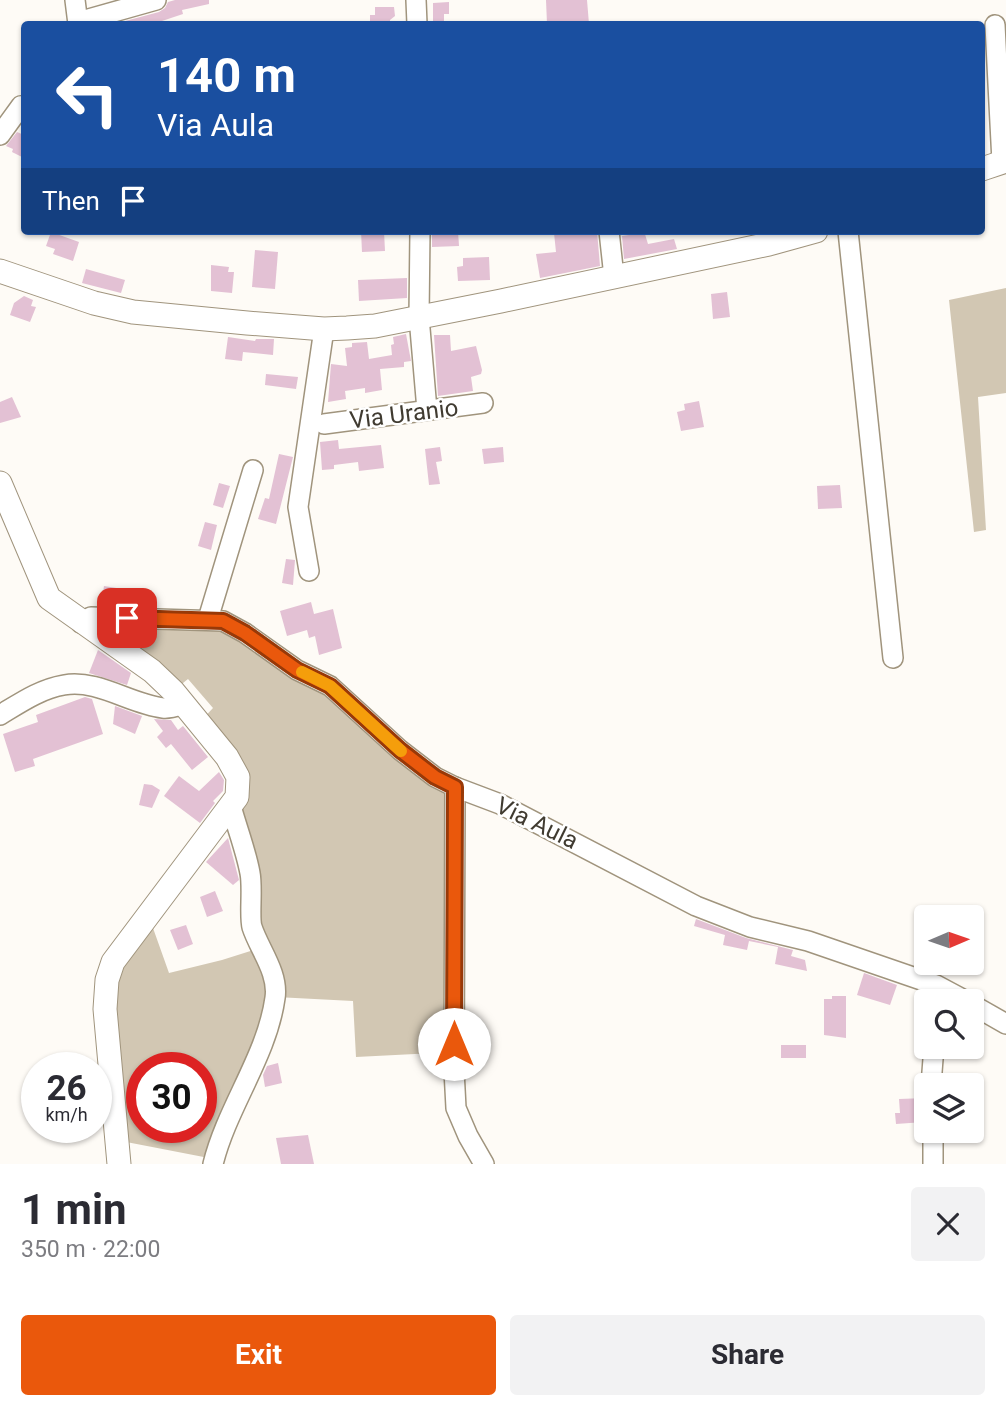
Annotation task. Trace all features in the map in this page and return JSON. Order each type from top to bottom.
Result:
[{"type":"main road","points":[[0,271],[94,303],[133,312],[324,329],[375,326],[802,235]]},
{"type":"main road","points":[[0,484],[50,598],[81,623],[152,671],[185,704],[227,757],[238,777],[237,797],[113,962],[107,980],[105,1009],[118,1164]]},
{"type":"street","points":[[75,0],[78,21]]},
{"type":"street","points":[[85,21],[156,0]]},
{"type":"street","points":[[416,0],[417,21]]},
{"type":"street","points":[[995,25],[997,164]]},
{"type":"street","points":[[0,135],[21,107]]},
{"type":"street","points":[[420,235],[419,317],[427,410]]},
{"type":"street","points":[[609,235],[614,277]]},
{"type":"street","points":[[848,235],[893,658]]},
{"type":"street","points":[[309,571],[298,507],[324,329]]},
{"type":"street","name":"Via Uranio","points":[[324,424],[483,403]]},
{"type":"street","points":[[208,620],[253,470]]},
{"type":"street","name":"Via Aula","points":[[81,623],[91,617],[223,621],[297,670],[330,686],[400,750],[435,777],[500,804],[696,906],[750,926],[808,941],[927,989]]},
{"type":"street","points":[[0,715],[51,687],[66,684],[85,684],[165,709],[185,704]]},
{"type":"street","points":[[455,787],[456,1108],[484,1164]]},
{"type":"street","points":[[213,1164],[234,1106],[262,1044],[275,997],[275,982],[251,924],[253,912],[250,872],[231,806]]},
{"type":"street","points":[[984,1011],[1006,1024]]},
{"type":"street","points":[[933,1143],[933,1164]]},
{"type":"shaded area","points":[[1006,288],[1006,393],[978,397],[986,530],[974,532],[949,300]]},
{"type":"shaded area","points":[[91,617],[223,621],[455,787],[454,1052],[356,1057],[353,1001],[276,997],[214,1159],[131,1143],[217,1143],[217,1052],[126,1052],[126,1142],[116,1140],[107,980],[148,914],[169,973],[260,948],[237,797],[199,723],[213,708],[188,679],[173,691]]},
{"type":"building","points":[[209,0],[209,4],[182,10],[183,14],[162,21],[125,21],[159,12],[168,2]]},
{"type":"building","points":[[546,0],[587,0],[589,21],[547,21]]},
{"type":"building","points":[[449,2],[449,14],[444,14],[444,21],[433,21],[433,3]]},
{"type":"building","points":[[375,7],[394,7],[395,16],[390,21],[370,21],[370,15],[375,15]]},
{"type":"building","points":[[17,132],[21,134],[21,156],[6,146]]},
{"type":"building","points":[[50,235],[59,235],[79,242],[73,261],[53,254],[55,249],[46,246]]},
{"type":"building","points":[[361,235],[384,235],[385,251],[362,252]]},
{"type":"building","points":[[432,235],[458,235],[459,246],[432,247]]},
{"type":"building","points":[[554,235],[597,235],[600,266],[540,278],[536,254],[556,252]]},
{"type":"building","points":[[645,235],[648,244],[674,239],[677,249],[624,259],[622,236]]},
{"type":"building","points":[[255,250],[278,252],[275,289],[252,287]]},
{"type":"building","points":[[489,257],[490,280],[458,281],[457,267],[463,266],[463,258]]},
{"type":"building","points":[[211,265],[229,267],[228,272],[234,272],[232,293],[211,291]]},
{"type":"building","points":[[86,269],[125,280],[121,293],[82,283]]},
{"type":"building","points":[[407,278],[407,298],[359,301],[358,280]]},
{"type":"building","points":[[727,292],[730,317],[713,319],[711,294]]},
{"type":"building","points":[[24,296],[33,300],[31,306],[36,307],[30,322],[10,315],[14,303]]},
{"type":"building","points":[[406,334],[411,361],[404,362],[404,367],[380,369],[382,390],[365,393],[365,388],[345,391],[346,399],[328,402],[331,364],[347,366],[345,348],[352,347],[352,343],[367,342],[369,359],[392,355],[393,337]]},
{"type":"building","points":[[434,335],[450,335],[451,351],[476,346],[482,370],[481,374],[471,377],[473,391],[438,396]]},
{"type":"building","points":[[228,337],[255,341],[274,339],[273,355],[243,352],[242,361],[225,359]]},
{"type":"building","points":[[266,374],[298,377],[296,389],[265,385]]},
{"type":"building","points":[[12,397],[21,417],[0,423],[0,402]]},
{"type":"building","points":[[699,401],[704,427],[681,431],[677,412],[685,410],[684,404]]},
{"type":"building","points":[[338,440],[339,449],[381,445],[384,468],[359,471],[358,462],[334,465],[334,469],[322,470],[320,442]]},
{"type":"building","points":[[440,447],[442,461],[436,462],[440,484],[429,485],[425,449]]},
{"type":"building","points":[[503,447],[504,462],[484,464],[482,449]]},
{"type":"building","points":[[279,454],[293,457],[276,524],[258,519],[265,498],[269,499]]},
{"type":"building","points":[[219,483],[230,486],[223,508],[213,505]]},
{"type":"building","points":[[840,485],[842,508],[818,509],[817,486]]},
{"type":"building","points":[[205,522],[217,525],[211,550],[198,546]]},
{"type":"building","points":[[286,559],[295,560],[293,585],[282,583]]},
{"type":"building","points":[[104,586],[129,590],[127,606],[101,605]]},
{"type":"building","points":[[311,602],[314,614],[333,609],[342,648],[319,655],[315,636],[309,638],[307,630],[287,636],[280,611]]},
{"type":"building","points":[[98,650],[131,673],[127,685],[89,673]]},
{"type":"building","points":[[85,697],[92,699],[103,734],[33,759],[35,766],[15,772],[3,734],[38,722],[36,715]]},
{"type":"building","points":[[115,706],[142,716],[135,734],[113,724]]},
{"type":"building","points":[[154,719],[171,720],[178,730],[183,726],[208,757],[192,770],[171,744],[166,748],[157,737],[163,731]]},
{"type":"building","points":[[219,772],[224,780],[223,791],[213,801],[215,803],[200,823],[164,796],[179,776],[199,791]]},
{"type":"building","points":[[144,784],[160,790],[152,808],[139,805]]},
{"type":"building","points":[[228,838],[239,880],[233,885],[206,862]]},
{"type":"building","points":[[215,891],[223,911],[207,917],[200,897]]},
{"type":"building","points":[[696,919],[746,938],[793,950],[791,956],[805,960],[807,971],[775,964],[778,947],[749,941],[747,950],[723,945],[725,935],[694,926]]},
{"type":"building","points":[[186,925],[193,944],[178,950],[170,930]]},
{"type":"building","points":[[864,973],[897,985],[890,1005],[857,995]]},
{"type":"building","points":[[832,996],[846,996],[846,1038],[824,1035],[824,999],[832,999]]},
{"type":"building","points":[[781,1045],[806,1045],[806,1058],[781,1058]]},
{"type":"building","points":[[278,1063],[282,1083],[265,1087],[263,1075],[267,1066]]},
{"type":"building","points":[[914,1098],[914,1123],[896,1124],[895,1113],[900,1113],[899,1099]]},
{"type":"building","points":[[308,1135],[314,1164],[281,1164],[276,1138]]},
{"type":"slow traffic","points":[[302,672],[330,686],[401,751]]},
{"type":"route","points":[[127,618],[223,621],[245,633],[297,670],[330,686],[400,750],[435,777],[455,787],[454,1044]]}]
